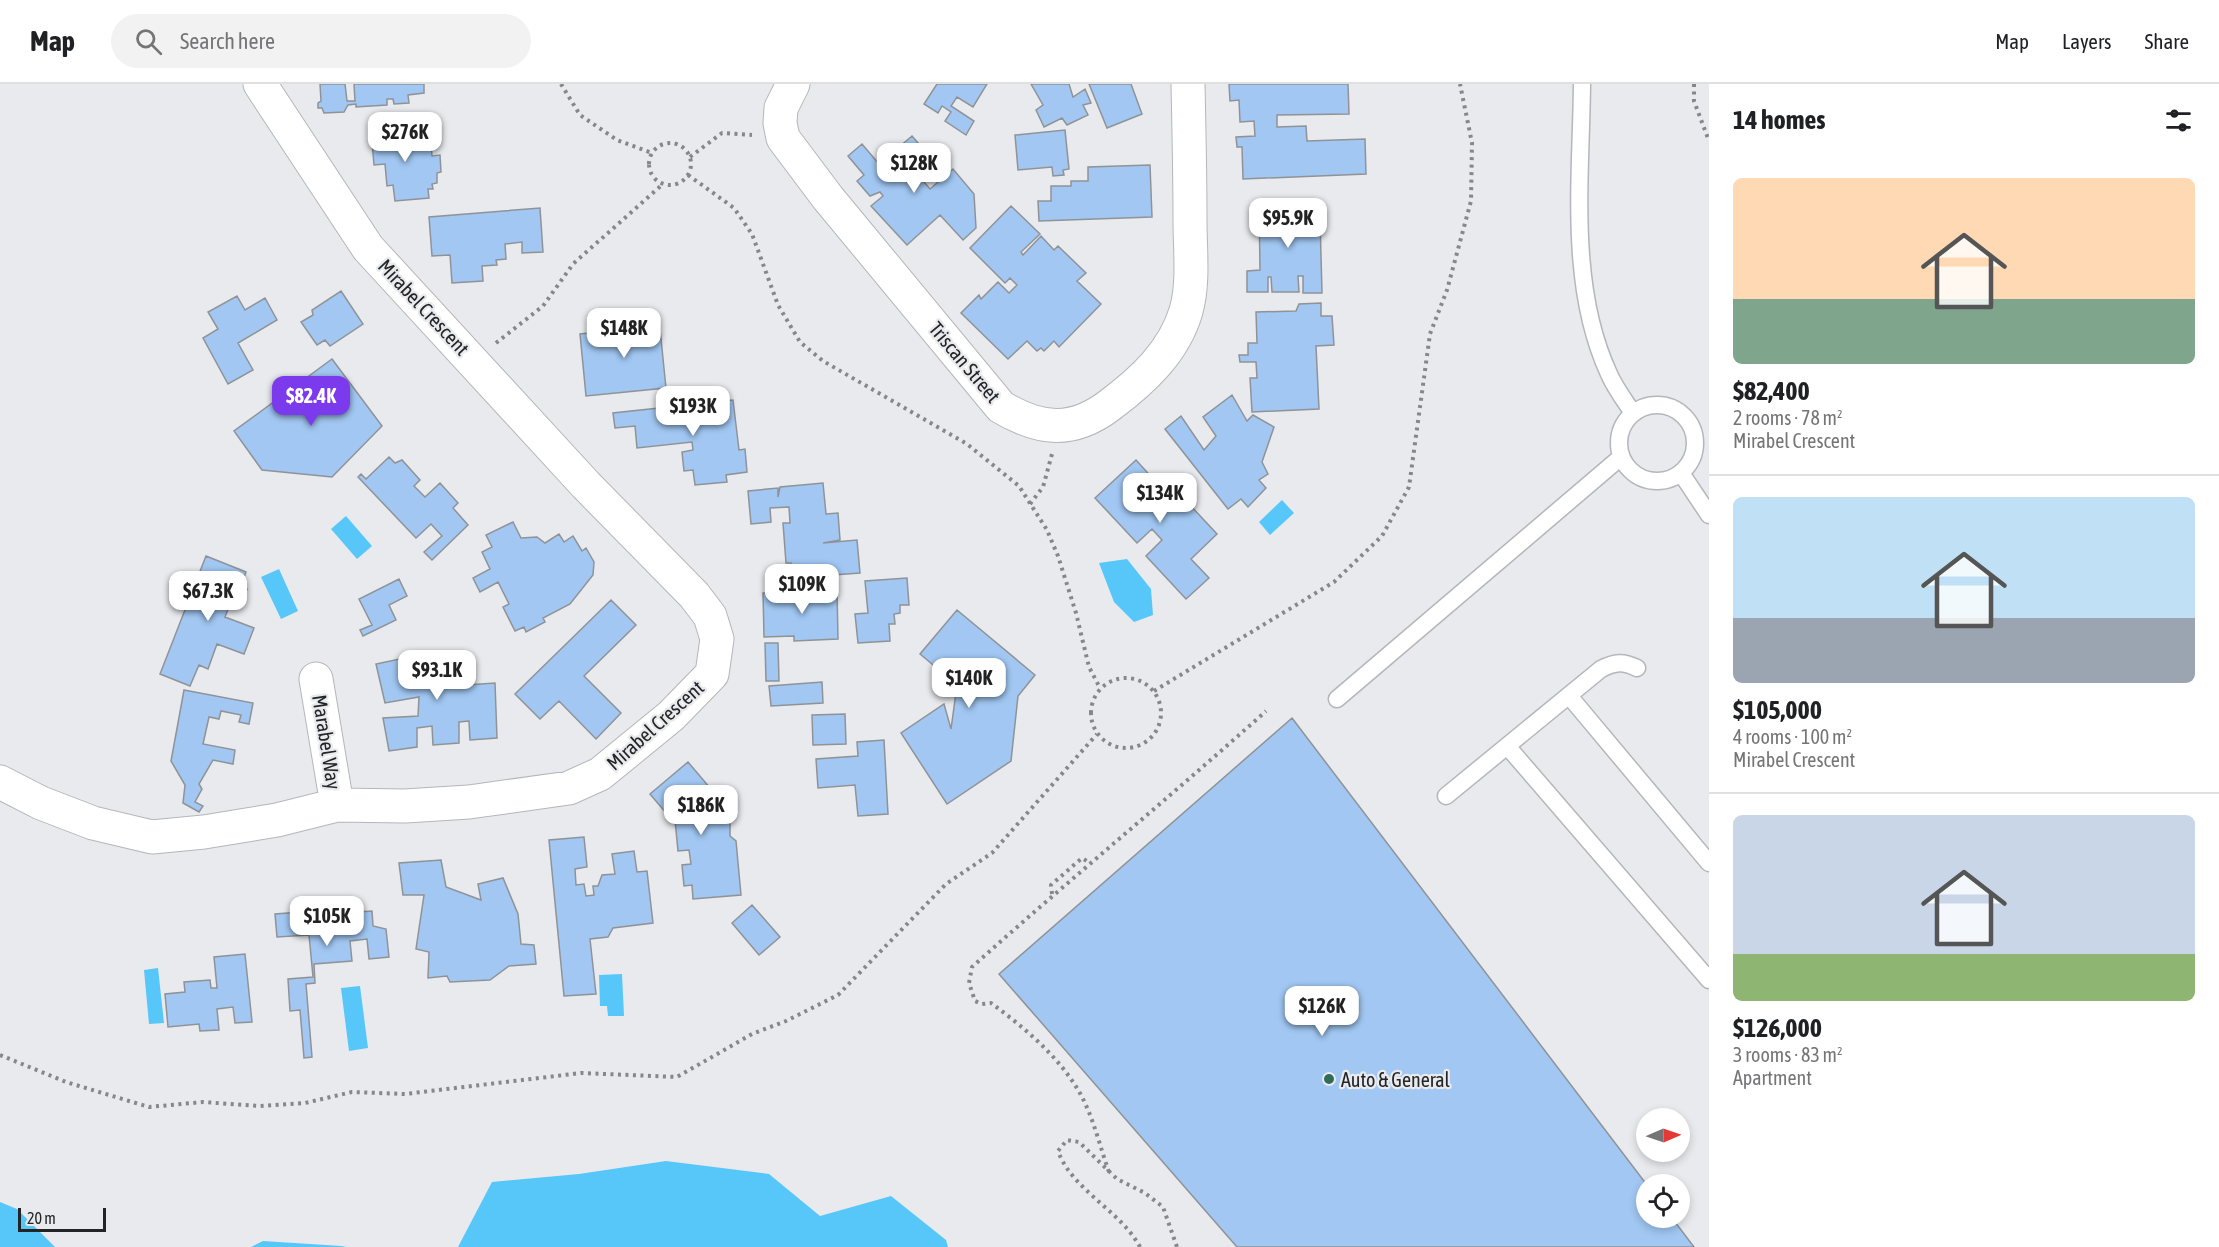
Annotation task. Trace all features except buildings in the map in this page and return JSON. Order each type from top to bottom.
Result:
[{"type":"street","name":"Mirabel Crescent","points":[[0,782],[41,803],[93,823],[152,837],[204,832],[277,820],[337,805],[405,806],[469,802],[569,788],[600,774],[671,716],[712,674],[717,639],[710,616],[694,595],[586,485],[368,248],[260,84]]},
{"type":"street","points":[[783,138],[780,108],[793,84]]},
{"type":"street","name":"Triscan Street","points":[[783,138],[828,198],[1001,406],[1022,419],[1056,427],[1072,426],[1096,416],[1131,389],[1157,364],[1169,347],[1186,312],[1191,277],[1188,84]]},
{"type":"street","name":"Marabel Way","points":[[316,679],[337,805]]},
{"type":"lane","points":[[1582,84],[1583,275],[1600,354],[1610,376],[1633,413]]},
{"type":"lane","points":[[1655,405],[1667,406],[1687,419],[1695,441],[1694,453],[1689,464],[1671,479],[1647,480],[1632,471],[1621,457],[1620,433],[1633,413],[1655,405]]},
{"type":"lane","points":[[1337,699],[1621,457]]},
{"type":"lane","points":[[1681,472],[1709,515]]},
{"type":"lane","points":[[1446,796],[1570,697],[1601,669],[1615,662],[1627,663],[1637,668]]},
{"type":"lane","points":[[1570,697],[1709,863]]},
{"type":"lane","points":[[1507,746],[1709,980]]},
{"type":"path","points":[[561,84],[580,115],[617,140],[652,153]]},
{"type":"path","points":[[1154,691],[1334,582],[1382,536],[1409,487],[1430,334],[1448,290],[1471,201],[1472,143],[1460,84]]},
{"type":"path","points":[[1694,84],[1694,101],[1709,141]]},
{"type":"path","points":[[690,157],[677,144],[668,143],[659,146],[652,153],[650,172],[663,184],[673,185],[688,175],[690,157],[722,133],[783,138]]},
{"type":"path","points":[[688,175],[734,208],[752,234],[778,305],[800,342],[823,361],[967,444],[1019,486],[1047,530],[1058,556],[1076,613],[1089,667],[1100,688]]},
{"type":"path","points":[[473,360],[543,306],[573,264],[663,184]]},
{"type":"path","points":[[1030,504],[1043,487],[1051,465],[1056,427]]},
{"type":"path","points":[[1121,677],[1133,678],[1154,691],[1160,702],[1159,726],[1152,737],[1142,745],[1118,748],[1106,743],[1097,734],[1090,711],[1100,688],[1121,677]]},
{"type":"path","points":[[1109,1172],[1082,1097],[1061,1066],[1009,1016],[991,1003],[982,1004],[975,1001],[970,994],[972,967],[1052,894],[1150,815],[1266,711]]},
{"type":"path","points":[[0,1055],[66,1082],[149,1107],[203,1102],[259,1106],[305,1103],[352,1092],[405,1094],[581,1073],[677,1077],[752,1034],[786,1021],[838,995],[946,884],[992,853],[1097,734]]},
{"type":"path","points":[[1052,894],[1051,885],[1082,858],[1090,863]]},
{"type":"path","points":[[1140,1247],[1130,1229],[1063,1166],[1058,1151],[1067,1140],[1079,1142],[1117,1179],[1145,1193],[1163,1207],[1178,1247]]},
{"type":"water","points":[[1282,500],[1294,513],[1270,535],[1259,522]]},
{"type":"water","points":[[346,516],[372,546],[357,559],[331,529]]},
{"type":"water","points":[[1127,559],[1151,589],[1153,615],[1134,622],[1114,602],[1099,563]]},
{"type":"water","points":[[279,569],[298,611],[281,619],[261,577]]},
{"type":"water","points":[[158,968],[164,1023],[149,1024],[144,970]]},
{"type":"water","points":[[622,974],[624,1016],[608,1016],[607,1006],[600,1006],[599,975]]},
{"type":"water","points":[[360,986],[368,1048],[349,1051],[341,988]]},
{"type":"water","points":[[666,1161],[769,1174],[820,1216],[891,1196],[946,1240],[948,1247],[458,1247],[492,1182],[579,1174]]},
{"type":"water","points":[[0,1202],[17,1209],[55,1247],[0,1247]]},
{"type":"water","points":[[263,1241],[341,1246],[347,1247],[251,1247]]},
{"type":"place","name":"Auto & General","points":[[1329,1079]]}]
